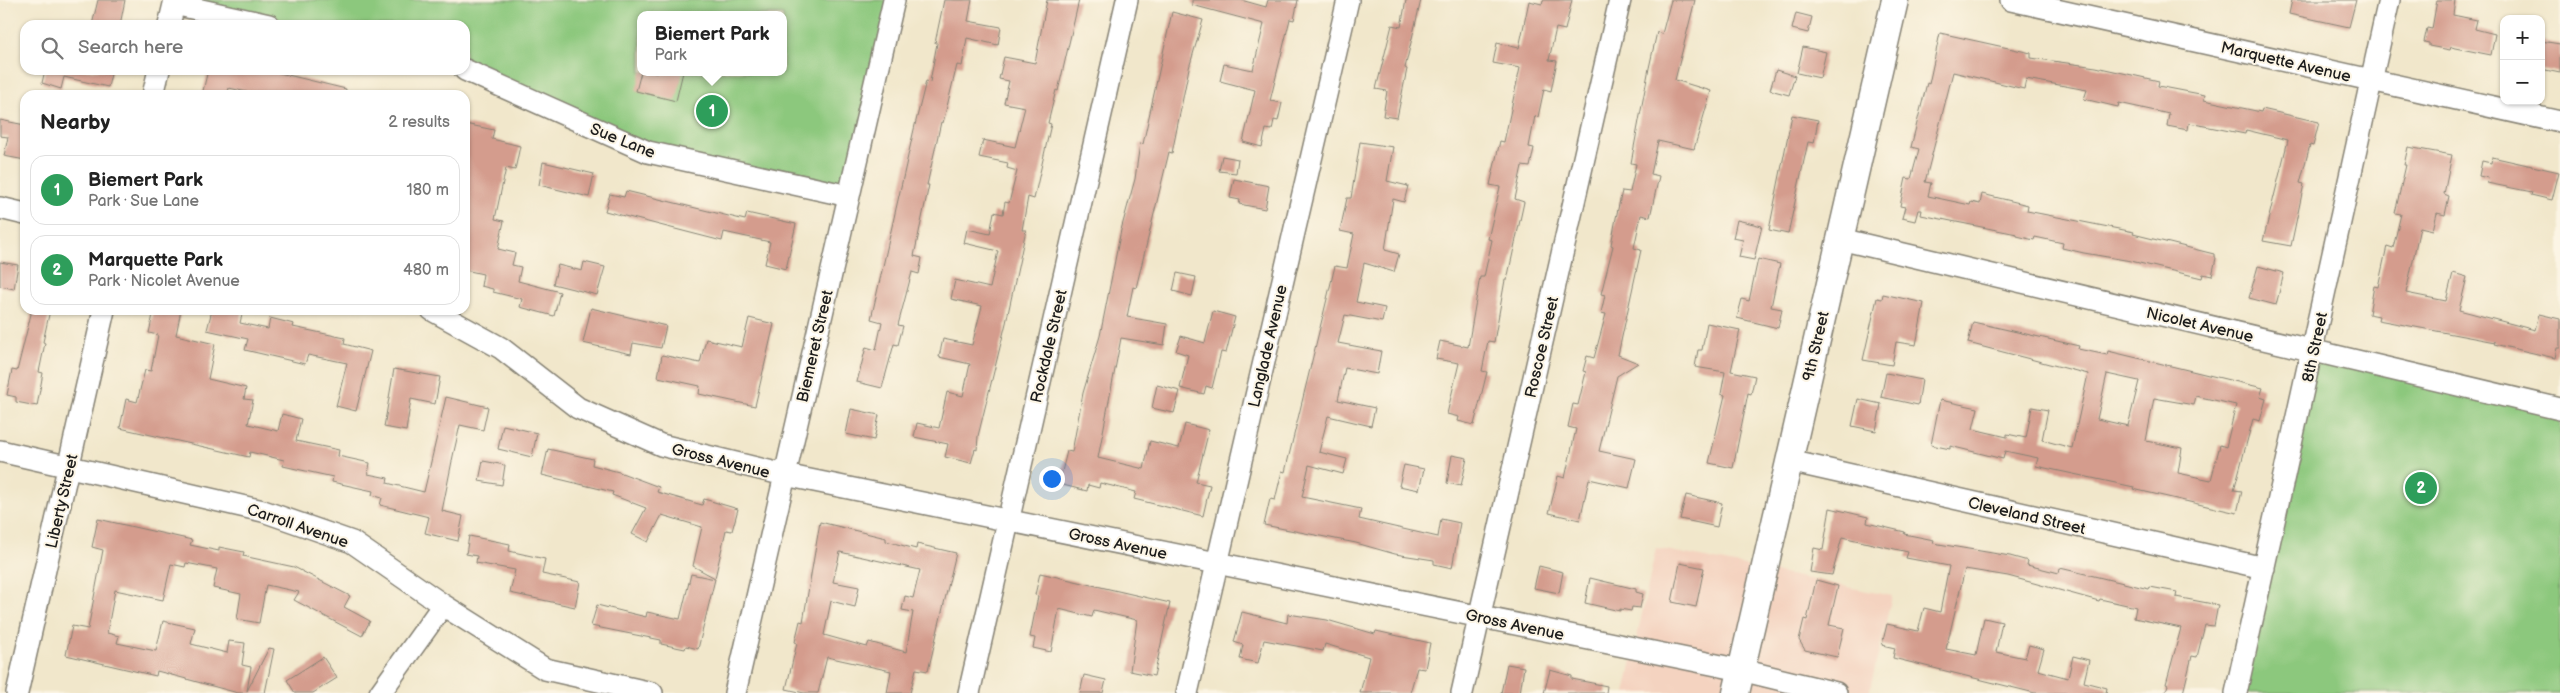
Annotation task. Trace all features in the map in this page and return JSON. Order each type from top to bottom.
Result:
[{"type":"street","name":"Biemeret Street","points":[[735,693],[894,0]]},
{"type":"street","name":"Rockdale Street","points":[[969,693],[1127,0]]},
{"type":"street","name":"Langlade Avenue","points":[[1187,693],[1348,0]]},
{"type":"street","name":"Roscoe Street","points":[[1462,693],[1620,0]]},
{"type":"street","name":"9th Street","points":[[1738,681],[1894,0]]},
{"type":"street","name":"Marquette Avenue","points":[[2011,0],[2560,122]]},
{"type":"street","name":"8th Street","points":[[2236,693],[2389,0]]},
{"type":"street","points":[[170,20],[174,2],[248,20]]},
{"type":"street","name":"Sue Lane","points":[[470,72],[648,152],[849,196]]},
{"type":"street","points":[[154,90],[158,75]]},
{"type":"street","points":[[0,208],[20,213]]},
{"type":"street","name":"Nicolet Avenue","points":[[1840,239],[2560,408]]},
{"type":"street","name":"Liberty Street","points":[[23,692],[68,467],[103,315]]},
{"type":"street","name":"Gross Avenue","points":[[441,315],[501,348],[578,408],[661,445],[785,475],[1480,616],[1738,681],[1836,693]]},
{"type":"street","name":"Carroll Avenue","points":[[0,451],[263,511],[352,542],[443,605],[545,669],[652,693]]},
{"type":"street","name":"Cleveland Street","points":[[1789,461],[2264,568]]},
{"type":"street","points":[[380,693],[443,605]]},
{"type":"shaded area","points":[[1656,548],[1892,596],[1869,693],[1625,693]]},
{"type":"green space","points":[[175,0],[894,0],[849,196],[648,152],[470,72],[470,20],[250,20]]},
{"type":"green space","points":[[2313,350],[2560,409],[2560,693],[2236,693]]},
{"type":"building","points":[[98,0],[125,0],[121,20],[93,20]]},
{"type":"building","points":[[944,0],[972,0],[968,21],[1001,27],[998,45],[967,38],[962,66],[957,65],[943,123],[941,122],[914,256],[922,258],[919,274],[912,272],[898,325],[903,326],[898,345],[894,344],[882,388],[857,382],[866,347],[876,350],[882,322],[871,319],[915,125],[926,81],[930,82],[937,43],[935,43]]},
{"type":"building","points":[[1047,0],[1079,0],[1058,91],[1056,90],[1048,123],[1051,124],[1034,199],[1028,197],[1022,230],[1026,230],[1006,323],[978,436],[977,450],[975,449],[971,463],[945,457],[948,444],[914,437],[917,423],[939,428],[947,392],[963,396],[970,364],[939,357],[943,339],[972,345],[982,306],[951,299],[955,280],[990,288],[998,251],[964,243],[967,229],[990,234],[994,212],[1003,214],[1005,202],[1009,203],[1017,171],[1007,168],[1008,163],[979,157],[983,140],[1015,147],[1025,107],[1004,103],[1009,81],[999,79],[1004,57],[1035,63]]},
{"type":"building","points":[[1192,0],[1241,0],[1266,7],[1268,0],[1298,0],[1294,20],[1290,19],[1270,101],[1282,103],[1278,121],[1274,120],[1272,130],[1266,129],[1262,147],[1243,142],[1255,90],[1220,81],[1224,64],[1253,70],[1264,24],[1192,5]]},
{"type":"building","points":[[1406,0],[1421,0],[1405,68],[1407,69],[1397,118],[1383,116],[1387,91],[1376,89],[1392,25],[1401,27]]},
{"type":"building","points":[[1543,0],[1572,0],[1565,30],[1556,28],[1549,60],[1557,61],[1551,91],[1544,89],[1538,117],[1535,116],[1529,147],[1534,148],[1530,167],[1522,166],[1515,199],[1524,202],[1507,280],[1505,280],[1494,342],[1488,341],[1482,371],[1487,372],[1474,425],[1458,421],[1459,417],[1447,414],[1459,363],[1436,359],[1440,341],[1468,347],[1480,277],[1484,277],[1492,240],[1488,239],[1500,187],[1490,185],[1500,141],[1504,142],[1520,68],[1493,63],[1497,43],[1519,48],[1529,1],[1542,4]]},
{"type":"building","points":[[1671,0],[1695,0],[1675,80],[1711,91],[1694,149],[1658,141],[1651,174],[1659,176],[1650,217],[1641,215],[1634,248],[1641,250],[1618,355],[1638,363],[1617,376],[1599,451],[1636,459],[1629,488],[1589,479],[1580,520],[1549,513],[1558,476],[1565,478],[1576,429],[1568,427],[1573,404],[1578,405],[1586,372],[1583,371],[1587,356],[1594,358],[1606,314],[1601,313],[1605,295],[1601,294],[1613,246],[1611,245],[1616,218],[1622,191],[1630,192],[1636,164],[1631,163],[1649,68],[1657,32],[1662,34]]},
{"type":"building","points":[[2292,0],[2356,0],[2349,27],[2289,14]]},
{"type":"building","points":[[2437,0],[2455,0],[2453,15],[2477,20],[2475,29],[2495,34],[2491,55],[2451,47],[2450,50],[2429,46],[2429,43],[2424,42],[2427,28],[2432,29]]},
{"type":"building","points":[[1172,12],[1203,20],[1189,68],[1172,153],[1169,152],[1136,288],[1133,287],[1127,317],[1167,324],[1164,345],[1121,338],[1098,458],[1144,469],[1150,441],[1179,448],[1185,424],[1209,430],[1196,482],[1210,485],[1203,516],[1134,499],[1136,492],[1100,483],[1099,488],[1088,485],[1087,491],[1059,484],[1067,451],[1072,452],[1083,393],[1100,336],[1121,230],[1135,179],[1140,143],[1143,144]]},
{"type":"building","points":[[1796,13],[1812,17],[1808,33],[1792,29]]},
{"type":"building","points":[[1940,33],[2031,53],[2031,58],[2096,67],[2159,81],[2158,86],[2205,95],[2204,100],[2261,112],[2262,109],[2319,122],[2313,146],[2310,145],[2300,183],[2304,184],[2291,246],[2263,241],[2288,140],[2246,130],[2245,134],[2189,123],[2188,130],[2167,126],[2169,114],[2119,103],[2118,107],[2084,99],[2087,90],[2026,79],[2024,89],[1953,72],[1925,182],[1931,183],[1928,196],[1970,205],[1971,202],[1980,204],[1982,194],[2028,205],[2027,211],[2134,232],[2133,234],[2214,254],[2216,258],[2212,276],[2203,274],[2202,278],[2131,261],[2062,248],[2063,243],[2035,237],[2034,240],[2017,236],[2017,234],[1921,215],[1922,210],[1918,210],[1915,221],[1902,218],[1905,207],[1900,206],[1906,178],[1911,179],[1919,149],[1911,147],[1927,83],[1929,84]]},
{"type":"building","points":[[2545,42],[2560,44],[2560,73],[2545,70]]},
{"type":"building","points":[[1803,47],[1826,52],[1820,78],[1797,73]]},
{"type":"building","points":[[1776,70],[1795,76],[1789,95],[1770,90]]},
{"type":"building","points":[[44,75],[111,75],[108,87],[64,77],[61,89],[42,83]]},
{"type":"building","points":[[207,75],[288,75],[346,89],[238,90],[229,88],[228,90],[203,90]]},
{"type":"building","points":[[640,76],[682,76],[676,101],[636,91]]},
{"type":"building","points":[[1792,115],[1818,120],[1814,143],[1808,142],[1788,234],[1769,230]]},
{"type":"building","points":[[0,120],[20,124],[20,159],[4,156],[8,137],[0,136]]},
{"type":"building","points":[[470,125],[494,130],[492,139],[520,146],[515,170],[506,168],[495,219],[504,221],[498,249],[515,253],[512,265],[521,267],[518,281],[560,292],[554,316],[520,307],[522,299],[493,292],[493,289],[481,286],[483,274],[470,271]]},
{"type":"building","points":[[1360,142],[1393,147],[1387,181],[1408,186],[1404,202],[1393,199],[1385,250],[1399,254],[1394,272],[1364,263],[1356,302],[1385,308],[1382,322],[1345,315],[1338,343],[1381,351],[1377,374],[1345,368],[1338,400],[1375,408],[1371,426],[1328,416],[1319,452],[1347,459],[1343,474],[1309,465],[1302,497],[1361,509],[1359,519],[1438,537],[1441,519],[1460,523],[1452,568],[1434,564],[1434,560],[1395,554],[1356,543],[1264,525],[1270,499],[1275,500],[1282,471],[1285,472],[1335,266],[1347,268],[1354,234],[1340,231],[1347,198],[1351,198]]},
{"type":"building","points":[[2408,147],[2452,155],[2444,194],[2449,196],[2445,215],[2437,213],[2433,230],[2420,227],[2406,293],[2446,301],[2453,273],[2467,277],[2459,310],[2535,330],[2539,314],[2560,319],[2560,348],[2557,348],[2555,358],[2494,344],[2495,342],[2378,320],[2379,316],[2369,314],[2374,286],[2378,287],[2387,246],[2393,248],[2401,214],[2395,213],[2406,165],[2404,165]]},
{"type":"building","points":[[1222,156],[1238,159],[1236,173],[1219,171]]},
{"type":"building","points":[[2492,157],[2559,172],[2552,200],[2531,195],[2532,192],[2487,183],[2488,178],[2479,176],[2482,161],[2491,163]]},
{"type":"building","points":[[543,162],[594,174],[589,197],[539,185]]},
{"type":"building","points":[[1234,179],[1269,186],[1265,209],[1239,204],[1240,200],[1230,198]]},
{"type":"building","points":[[626,191],[745,220],[747,213],[796,224],[786,269],[765,264],[770,242],[724,232],[722,241],[605,211],[610,194],[624,197]]},
{"type":"building","points":[[1737,220],[1762,226],[1754,260],[1739,257],[1743,240],[1733,238]]},
{"type":"building","points":[[1758,259],[1780,264],[1771,307],[1782,309],[1778,328],[1737,318],[1742,299],[1749,301]]},
{"type":"building","points":[[0,262],[18,265],[14,289],[0,286]]},
{"type":"building","points":[[584,262],[605,267],[597,295],[553,284],[558,265],[582,271]]},
{"type":"building","points":[[2258,266],[2284,273],[2276,305],[2249,298]]},
{"type":"building","points":[[1177,273],[1196,277],[1192,296],[1173,291]]},
{"type":"building","points":[[1883,294],[1924,303],[1916,345],[1896,342],[1892,365],[1863,360],[1877,298],[1882,299]]},
{"type":"building","points":[[591,308],[666,326],[661,348],[633,343],[631,354],[583,343]]},
{"type":"building","points":[[1213,311],[1235,317],[1226,353],[1221,352],[1212,388],[1206,386],[1204,394],[1180,388],[1188,355],[1176,351],[1181,336],[1205,343]]},
{"type":"building","points":[[31,315],[49,315],[39,372],[43,373],[37,406],[16,402],[16,397],[7,395],[12,370],[17,371]]},
{"type":"building","points":[[153,315],[180,315],[176,335],[215,344],[208,379],[246,388],[244,399],[253,400],[248,424],[278,431],[282,414],[301,419],[296,441],[339,450],[338,456],[370,463],[368,474],[388,478],[387,483],[424,492],[446,397],[488,407],[483,430],[460,425],[453,456],[442,511],[463,516],[458,541],[425,533],[429,517],[380,505],[382,498],[372,495],[373,491],[332,482],[333,477],[283,466],[284,460],[250,452],[249,457],[120,428],[126,399],[137,402],[145,370],[151,371],[158,335],[149,333]]},
{"type":"building","points":[[211,315],[242,315],[240,323],[268,329],[270,318],[294,324],[293,327],[345,338],[344,344],[371,351],[356,411],[336,406],[347,363],[308,355],[305,364],[245,350],[248,339],[207,330]]},
{"type":"building","points":[[749,318],[774,324],[755,406],[699,394],[700,386],[658,377],[662,355],[700,363],[706,339],[742,347]]},
{"type":"building","points":[[1973,322],[2079,346],[2078,349],[2107,355],[2108,351],[2263,388],[2260,397],[2266,399],[2260,421],[2253,419],[2234,490],[2242,491],[2237,513],[2133,489],[2134,487],[2036,466],[2038,458],[2005,451],[2003,459],[1950,446],[1950,449],[1931,445],[1940,400],[1978,408],[1973,429],[2007,437],[2007,434],[2026,438],[2032,407],[2048,410],[2042,440],[2072,448],[2088,374],[1968,343]],"holes":[[[2107,374],[2139,381],[2128,426],[2097,419]],[[2196,396],[2236,405],[2226,447],[2220,445],[2211,480],[2178,473],[2182,448],[2146,441],[2154,398],[2194,405]]]},
{"type":"building","points":[[1707,323],[1740,330],[1731,371],[1755,376],[1751,394],[1748,393],[1733,468],[1709,463],[1725,395],[1721,394],[1725,372],[1695,367],[1698,350],[1702,350]]},
{"type":"building","points":[[394,369],[440,377],[435,404],[411,399],[406,431],[384,427]]},
{"type":"building","points":[[1886,373],[1922,380],[1918,405],[1881,397]]},
{"type":"building","points":[[1157,385],[1180,391],[1174,413],[1152,408]]},
{"type":"building","points":[[1858,399],[1881,404],[1876,431],[1852,426]]},
{"type":"building","points":[[851,409],[879,415],[874,440],[846,434]]},
{"type":"building","points":[[503,425],[537,433],[532,457],[498,449]]},
{"type":"building","points":[[548,449],[593,459],[592,465],[619,472],[659,487],[657,492],[702,505],[704,499],[738,509],[732,531],[726,530],[715,578],[693,566],[702,527],[662,515],[648,542],[632,534],[646,508],[612,495],[613,492],[542,475]]},
{"type":"building","points":[[1452,455],[1467,458],[1461,486],[1447,483]]},
{"type":"building","points":[[483,461],[505,465],[502,485],[479,481]]},
{"type":"building","points":[[1404,465],[1424,469],[1419,490],[1399,486]]},
{"type":"building","points":[[1686,495],[1722,503],[1717,527],[1680,519]]},
{"type":"building","points":[[1830,508],[1868,517],[1867,523],[1905,532],[1904,534],[1934,540],[1933,543],[2010,556],[2028,561],[2027,565],[2059,573],[2060,568],[2149,589],[2150,587],[2177,592],[2176,597],[2218,605],[2214,626],[2205,625],[2197,657],[2192,656],[2183,693],[2165,693],[2181,628],[2134,618],[2136,607],[2100,599],[2099,601],[2008,576],[1965,569],[1946,649],[1976,655],[1984,618],[2002,622],[1996,652],[2025,658],[2029,645],[2044,649],[2038,670],[2068,678],[2073,656],[2089,660],[2084,682],[2107,688],[2106,693],[2035,693],[1893,658],[1895,648],[1882,645],[1887,624],[1918,631],[1924,608],[1940,612],[1949,566],[1906,558],[1908,552],[1842,537],[1832,575],[1810,572],[1814,548],[1823,550]]},
{"type":"building","points":[[98,519],[192,540],[190,545],[219,551],[219,547],[244,552],[243,556],[294,567],[350,596],[344,607],[370,621],[362,636],[294,600],[299,592],[266,585],[259,623],[237,619],[241,594],[213,588],[217,569],[186,563],[185,567],[171,564],[163,600],[115,590],[107,633],[119,636],[117,643],[156,651],[163,621],[195,628],[191,644],[227,653],[229,641],[245,643],[242,665],[251,667],[247,691],[269,648],[274,649],[265,693],[238,693],[157,671],[156,676],[66,655],[72,626],[88,629],[103,550],[92,547]]},
{"type":"building","points":[[820,522],[886,538],[886,541],[916,549],[917,544],[956,553],[928,671],[916,669],[910,693],[887,693],[891,671],[827,657],[818,693],[804,693],[786,689],[800,621],[803,622]],"holes":[[[840,552],[920,570],[913,598],[905,596],[902,610],[913,612],[906,652],[869,642],[867,647],[824,635],[831,601],[855,607],[859,587],[833,582]]]},
{"type":"building","points":[[469,536],[510,544],[509,551],[545,559],[542,574],[580,582],[575,607],[510,593],[515,570],[476,563],[477,556],[466,554]]},
{"type":"building","points":[[1680,563],[1704,568],[1696,607],[1672,602]]},
{"type":"building","points":[[1539,566],[1563,572],[1559,593],[1534,588]]},
{"type":"building","points":[[1040,573],[1170,603],[1154,676],[1130,671],[1137,620],[1094,610],[1092,617],[1059,609],[1051,652],[1033,648],[1035,638],[1030,637],[1038,596],[1035,595]]},
{"type":"building","points":[[691,574],[715,579],[698,649],[686,646],[685,649],[661,644],[661,640],[591,626],[597,605],[646,617],[647,612],[680,619]]},
{"type":"building","points":[[1590,578],[1636,589],[1636,592],[1643,594],[1640,608],[1632,607],[1631,611],[1620,609],[1620,611],[1585,603]]},
{"type":"building","points":[[1816,580],[1838,586],[1829,625],[1844,628],[1837,657],[1805,650],[1799,640],[1804,619],[1807,620]]},
{"type":"building","points":[[1242,612],[1287,623],[1288,614],[1327,620],[1375,634],[1376,631],[1430,643],[1425,669],[1417,668],[1410,693],[1360,693],[1369,657],[1325,644],[1323,651],[1264,640],[1258,663],[1240,659],[1243,645],[1234,642]]},
{"type":"building","points":[[323,657],[337,678],[313,693],[295,693],[287,680]]},
{"type":"building","points":[[1507,664],[1524,667],[1520,693],[1501,693]]},
{"type":"building","points":[[1550,670],[1572,676],[1572,679],[1607,686],[1606,693],[1544,693]]},
{"type":"building","points":[[1084,675],[1106,680],[1103,693],[1080,693]]},
{"type":"place","name":"Biemert Park","points":[[712,111]]},
{"type":"place","name":"Marquette Park","points":[[2421,488]]}]
